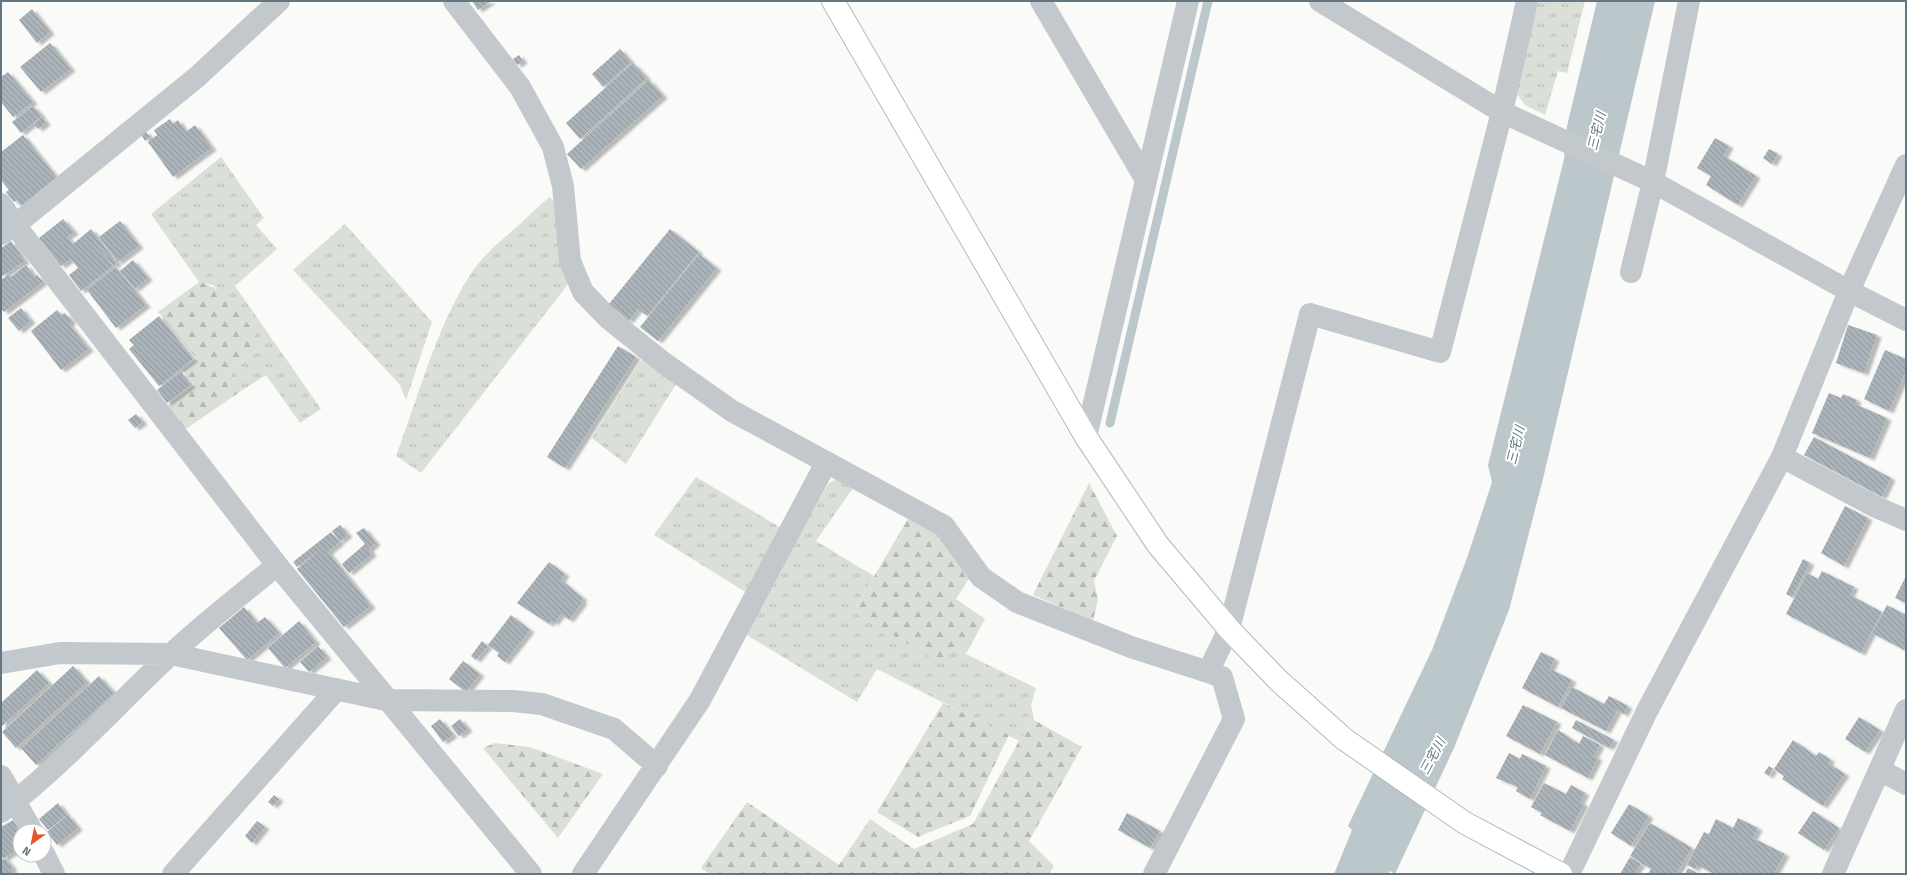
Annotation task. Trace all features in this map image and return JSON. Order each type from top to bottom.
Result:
[{"type":"street","points":[[8,229],[197,77],[279,1]]},
{"type":"street","points":[[454,1],[520,87],[553,147],[563,186],[570,261],[583,292],[609,319],[664,363],[732,411],[944,526],[981,576],[1017,602],[1131,647],[1222,677],[1234,719],[1154,874]]},
{"type":"street","points":[[833,1],[1086,437],[1158,545],[1229,629],[1278,680],[1359,751],[1465,823],[1561,874]]},
{"type":"street","points":[[1041,1],[1146,180]]},
{"type":"street","points":[[1086,437],[1188,1]]},
{"type":"street","points":[[1320,1],[1502,112],[1647,179],[1849,291],[1906,320]]},
{"type":"street","points":[[1208,672],[1229,629],[1310,314],[1440,352],[1502,112],[1527,1]]},
{"type":"street","points":[[1631,272],[1647,179],[1690,1]]},
{"type":"street","points":[[1569,874],[1648,712],[1782,457],[1849,291],[1906,165]]},
{"type":"street","points":[[1,204],[8,229],[386,700],[531,874]]},
{"type":"street","points":[[1782,457],[1876,508],[1906,520]]},
{"type":"street","points":[[583,874],[700,700],[826,463]]},
{"type":"street","points":[[9,806],[171,654],[277,565]]},
{"type":"street","points":[[1,663],[60,654],[171,654],[386,700],[513,701],[542,704],[614,729],[657,766]]},
{"type":"street","points":[[173,874],[336,689]]},
{"type":"street","points":[[1833,874],[1906,710]]},
{"type":"street","points":[[1880,770],[1906,784]]},
{"type":"street","points":[[1,776],[9,806],[25,823]]},
{"type":"street","points":[[48,863],[54,874]]},
{"type":"green space","points":[[1537,1],[1585,1],[1567,73],[1558,71],[1545,115],[1525,105],[1515,91]]},
{"type":"green space","points":[[221,157],[264,218],[256,225],[277,249],[235,286],[321,409],[300,423],[266,375],[241,391],[229,372],[261,347],[213,285],[199,282],[151,214]]},
{"type":"green space","points":[[550,197],[557,205],[569,283],[421,473],[396,456],[428,364],[447,318],[470,275],[480,261],[499,242]]},
{"type":"green space","points":[[345,224],[432,322],[406,400],[400,385],[293,270]]},
{"type":"green space","points":[[199,282],[210,286],[229,299],[243,316],[262,346],[229,372],[241,391],[186,429],[167,406],[195,385],[183,370],[197,359],[158,312]]},
{"type":"green space","points":[[643,358],[676,384],[626,464],[592,438]]},
{"type":"green space","points":[[696,477],[783,529],[747,593],[654,535]]},
{"type":"green space","points":[[836,479],[853,488],[816,541],[874,576],[853,612],[953,648],[1036,688],[1031,705],[1034,720],[1019,741],[877,669],[857,702],[745,634],[828,484]]},
{"type":"green space","points":[[1089,483],[1117,536],[1094,581],[1098,599],[1093,621],[1033,595]]},
{"type":"green space","points":[[909,517],[940,535],[970,577],[956,599],[985,619],[966,654],[953,648],[939,662],[853,612]]},
{"type":"green space","points":[[943,703],[1009,735],[970,816],[918,837],[877,812]]},
{"type":"green space","points":[[1034,720],[1082,747],[1029,841],[1054,866],[1049,874],[710,874],[701,868],[747,802],[839,865],[870,819],[914,849],[973,824],[1019,741]]},
{"type":"green space","points":[[495,743],[530,747],[603,774],[558,838],[483,748]]},
{"type":"water","name":"三宅川","points":[[1597,1],[1655,1],[1543,479],[1509,610],[1454,748],[1395,874],[1390,871],[1388,874],[1334,874],[1352,830],[1348,826],[1432,650],[1467,558],[1492,482],[1488,465],[1564,159],[1567,126]]},
{"type":"building","points":[[472,1],[491,1],[478,10]]},
{"type":"building","points":[[32,9],[50,32],[37,43],[19,20]]},
{"type":"building","points":[[50,43],[71,69],[41,92],[20,67]]},
{"type":"building","points":[[620,49],[631,62],[603,87],[592,74]]},
{"type":"building","points":[[519,55],[523,61],[517,65],[513,59]]},
{"type":"building","points":[[633,63],[647,78],[580,139],[566,123]]},
{"type":"building","points":[[8,72],[33,102],[13,117],[1,102],[1,77]]},
{"type":"building","points":[[649,80],[663,96],[581,169],[567,154]]},
{"type":"building","points":[[33,106],[42,116],[21,133],[12,122]]},
{"type":"building","points":[[42,117],[46,123],[38,129],[34,124]]},
{"type":"building","points":[[170,119],[173,124],[178,120],[186,132],[195,125],[212,148],[173,177],[148,142],[157,135],[154,130]]},
{"type":"building","points":[[145,131],[150,137],[145,141],[141,134]]},
{"type":"building","points":[[23,135],[57,178],[21,206],[17,200],[14,202],[6,192],[9,190],[1,180],[1,152]]},
{"type":"building","points":[[1715,138],[1729,146],[1722,158],[1724,156],[1756,176],[1738,205],[1706,185],[1711,176],[1697,168]]},
{"type":"building","points":[[1769,149],[1778,154],[1772,164],[1763,158]]},
{"type":"building","points":[[63,219],[74,232],[67,237],[73,244],[91,229],[117,263],[114,266],[91,237],[113,266],[81,291],[69,275],[78,268],[71,259],[61,266],[39,238]]},
{"type":"building","points":[[120,221],[139,246],[118,262],[99,237]]},
{"type":"building","points":[[670,229],[699,252],[647,316],[638,309],[629,321],[609,304]]},
{"type":"building","points":[[11,241],[25,261],[1,277],[1,248]]},
{"type":"building","points":[[699,254],[717,268],[658,341],[640,327]]},
{"type":"building","points":[[133,260],[148,278],[135,289],[120,271]]},
{"type":"building","points":[[26,265],[35,277],[37,275],[43,282],[4,312],[1,308],[1,280],[9,274],[11,277]]},
{"type":"building","points":[[116,267],[146,305],[116,328],[87,290]]},
{"type":"building","points":[[21,308],[31,321],[19,331],[8,318]]},
{"type":"building","points":[[57,310],[62,315],[65,313],[72,321],[69,324],[89,349],[61,370],[31,331]]},
{"type":"building","points":[[159,316],[193,359],[159,386],[129,349],[134,345],[129,340]]},
{"type":"building","points":[[1848,325],[1877,335],[1864,373],[1836,363]]},
{"type":"building","points":[[618,346],[636,357],[565,468],[547,457]]},
{"type":"building","points":[[1885,350],[1906,359],[1906,371],[1889,411],[1864,399]]},
{"type":"building","points":[[181,372],[191,385],[167,403],[157,390]]},
{"type":"building","points":[[1829,393],[1841,398],[1843,394],[1857,400],[1855,404],[1887,418],[1870,458],[1812,433]]},
{"type":"building","points":[[136,414],[143,422],[135,428],[128,420]]},
{"type":"building","points":[[1814,437],[1891,478],[1882,497],[1804,455]]},
{"type":"building","points":[[1845,506],[1868,518],[1844,566],[1821,553]]},
{"type":"building","points":[[340,525],[348,535],[340,541],[332,531]]},
{"type":"building","points":[[364,528],[376,543],[369,549],[372,554],[349,573],[342,564],[365,544],[356,533]]},
{"type":"building","points":[[331,532],[340,542],[328,552],[371,606],[344,627],[297,569],[321,549],[297,567],[293,562]]},
{"type":"building","points":[[1803,559],[1810,563],[1792,597],[1786,594]]},
{"type":"building","points":[[549,562],[565,574],[561,580],[583,598],[581,601],[583,602],[569,620],[561,614],[554,623],[551,621],[549,624],[517,603]]},
{"type":"building","points":[[1822,571],[1854,587],[1850,595],[1882,612],[1861,653],[1786,614],[1807,573],[1818,579]]},
{"type":"building","points":[[1906,576],[1906,603],[1895,598]]},
{"type":"building","points":[[1887,605],[1906,615],[1906,646],[1904,650],[1872,633]]},
{"type":"building","points":[[244,607],[257,623],[265,617],[279,633],[247,660],[219,628]]},
{"type":"building","points":[[511,615],[530,630],[505,662],[497,656],[499,653],[488,645]]},
{"type":"building","points":[[299,621],[316,642],[285,668],[268,648]]},
{"type":"building","points":[[482,641],[488,646],[476,660],[471,656]]},
{"type":"building","points":[[318,646],[327,657],[309,672],[300,662]]},
{"type":"building","points":[[1541,652],[1555,659],[1550,669],[1572,680],[1558,707],[1522,688]]},
{"type":"building","points":[[463,661],[480,674],[466,692],[449,679]]},
{"type":"building","points":[[73,666],[87,682],[16,748],[2,732]]},
{"type":"building","points":[[37,670],[49,683],[1,727],[1,703]]},
{"type":"building","points":[[99,676],[114,693],[36,765],[21,748]]},
{"type":"building","points":[[1572,687],[1617,711],[1606,731],[1561,708]]},
{"type":"building","points":[[1609,696],[1628,706],[1624,714],[1604,704]]},
{"type":"building","points":[[1523,705],[1557,722],[1540,754],[1506,736]]},
{"type":"building","points":[[1859,717],[1880,730],[1865,752],[1845,739]]},
{"type":"building","points":[[440,719],[453,735],[443,742],[431,726]]},
{"type":"building","points":[[460,719],[468,729],[459,736],[451,726]]},
{"type":"building","points":[[1576,720],[1614,740],[1609,748],[1572,728]]},
{"type":"building","points":[[1558,730],[1579,744],[1583,736],[1600,745],[1594,756],[1598,758],[1588,778],[1545,755]]},
{"type":"building","points":[[1793,740],[1816,756],[1819,752],[1831,760],[1828,763],[1845,774],[1823,806],[1782,779],[1784,776],[1774,769]]},
{"type":"building","points":[[1509,753],[1520,759],[1522,754],[1546,766],[1530,799],[1516,791],[1518,787],[1496,778]]},
{"type":"building","points":[[1769,766],[1773,769],[1769,776],[1764,773]]},
{"type":"building","points":[[1544,783],[1566,794],[1571,785],[1585,793],[1580,802],[1584,804],[1570,831],[1540,815],[1542,813],[1531,807]]},
{"type":"building","points":[[274,795],[279,799],[273,806],[268,802]]},
{"type":"building","points":[[58,803],[67,815],[52,827],[52,823],[42,823],[39,819]]},
{"type":"building","points":[[1629,804],[1649,816],[1631,846],[1611,833]]},
{"type":"building","points":[[1813,811],[1839,828],[1824,850],[1798,833]]},
{"type":"building","points":[[1127,813],[1160,831],[1150,848],[1118,830]]},
{"type":"building","points":[[68,815],[78,828],[57,845],[52,838],[52,828]]},
{"type":"building","points":[[1738,818],[1758,828],[1753,838],[1785,854],[1774,874],[1714,874],[1697,865],[1695,869],[1687,865],[1704,832],[1709,834],[1716,819],[1733,828]]},
{"type":"building","points":[[13,820],[15,823],[12,823],[12,853],[3,859],[1,855],[1,827]]},
{"type":"building","points":[[257,821],[265,827],[252,843],[245,836]]},
{"type":"building","points":[[1650,823],[1692,848],[1676,874],[1648,874],[1651,869],[1630,856]]},
{"type":"building","points":[[1,857],[3,860],[5,858],[13,868],[11,869],[14,874],[1,874]]},
{"type":"building","points":[[1630,857],[1641,864],[1634,874],[1620,874]]},
{"type":"building","points":[[1688,868],[1699,874],[1685,874]]},
{"type":"waterway","points":[[1110,423],[1208,1]]}]
